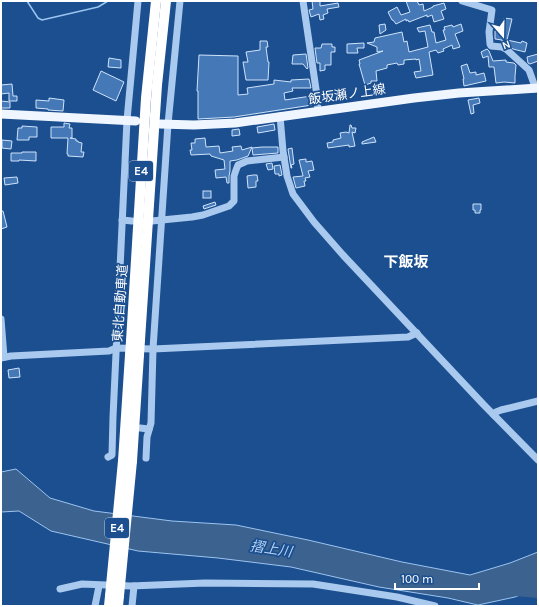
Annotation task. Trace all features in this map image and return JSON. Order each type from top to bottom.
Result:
[{"type":"highway","name":"東北自動車道","points":[[135,340],[146,98],[156,1]]},
{"type":"highway","name":"東北自動車道","points":[[114,601],[128,461],[135,340],[157,85],[166,1]]},
{"type":"main road","name":"飯坂瀬ノ上線","points":[[164,124],[194,125],[235,123],[408,98],[536,88]]},
{"type":"main road","points":[[1,114],[132,121]]},
{"type":"street","points":[[108,457],[112,455],[116,428],[116,348],[122,220],[132,121],[138,1]]},
{"type":"street","points":[[146,458],[147,438],[151,423],[162,220],[164,124],[180,1]]},
{"type":"street","points":[[303,1],[318,111]]},
{"type":"street","points":[[462,1],[492,10],[489,32],[491,46],[506,49],[529,70],[536,88]]},
{"type":"street","points":[[280,116],[287,176],[293,194],[314,222],[343,255],[538,460]]},
{"type":"street","points":[[152,221],[203,215],[229,206],[234,201],[234,176],[238,165],[247,161],[284,156]]},
{"type":"street","points":[[122,220],[132,221]]},
{"type":"street","points":[[1,319],[2,358],[109,351],[116,348],[154,349],[408,337],[417,333]]},
{"type":"street","points":[[494,415],[496,412],[501,410],[538,401]]},
{"type":"street","points":[[140,428],[149,429]]},
{"type":"street","points":[[60,589],[82,584],[99,586],[205,583],[313,584],[397,597],[435,606]]},
{"type":"street","points":[[95,606],[99,586]]},
{"type":"street","points":[[132,606],[134,586]]},
{"type":"water","name":"摺上川","points":[[16,469],[50,498],[94,511],[172,521],[236,525],[402,562],[470,575],[510,563],[538,552],[538,588],[515,597],[478,605],[448,598],[379,587],[291,567],[218,558],[138,551],[51,531],[19,511],[1,512],[1,472]]},
{"type":"building","points":[[312,1],[320,1],[320,6],[338,3],[339,7],[327,9],[328,13],[323,15],[324,19],[320,20],[319,14],[311,17],[309,10],[313,9]]},
{"type":"building","points":[[406,1],[417,1],[419,5],[423,4],[424,11],[433,6],[444,3],[446,9],[441,11],[444,19],[434,22],[432,15],[427,17],[427,15],[409,22],[408,20],[406,21],[406,19],[396,24],[388,12],[397,7],[401,15],[410,12]]},
{"type":"building","points":[[504,18],[512,19],[507,40],[521,43],[522,41],[527,43],[525,52],[513,49],[502,42],[502,40],[495,39],[495,31],[501,33]]},
{"type":"building","points":[[385,24],[386,30],[380,34],[379,25]]},
{"type":"building","points":[[461,24],[463,31],[455,34],[460,47],[453,49],[452,45],[443,49],[444,51],[438,53],[436,50],[429,52],[433,75],[416,78],[414,72],[421,71],[419,59],[404,60],[404,64],[398,65],[397,63],[387,65],[387,68],[376,71],[377,81],[371,81],[371,83],[365,85],[359,60],[383,51],[377,52],[377,47],[367,43],[374,42],[375,38],[402,32],[404,42],[407,41],[409,52],[428,47],[425,31],[419,32],[417,28],[430,25],[432,32],[434,32],[436,43],[446,40],[443,30],[445,30],[444,27],[452,25],[453,27]]},
{"type":"building","points":[[260,41],[267,41],[268,47],[266,47],[269,62],[268,80],[246,80],[243,62],[248,62],[246,52],[260,50]]},
{"type":"building","points":[[364,43],[364,48],[357,48],[358,53],[347,53],[347,44]]},
{"type":"building","points":[[322,44],[332,44],[332,47],[335,47],[335,52],[331,52],[331,65],[325,65],[325,70],[320,71],[320,63],[317,63],[315,48],[321,48]]},
{"type":"building","points":[[487,49],[493,61],[506,60],[506,62],[514,63],[516,65],[515,83],[496,83],[494,67],[489,67],[488,56],[483,58],[481,52]]},
{"type":"building","points":[[306,54],[307,69],[303,64],[292,64],[293,55]]},
{"type":"building","points":[[538,54],[538,61],[530,64],[528,63],[527,57]]},
{"type":"building","points":[[199,55],[238,56],[238,95],[248,94],[247,88],[274,84],[274,80],[291,82],[291,80],[309,79],[311,88],[292,88],[293,91],[284,93],[285,100],[311,96],[312,105],[234,117],[198,119],[197,91]]},
{"type":"building","points":[[109,58],[121,60],[121,68],[108,67]]},
{"type":"building","points":[[467,64],[470,73],[476,72],[476,75],[484,73],[486,81],[464,86],[461,66]]},
{"type":"building","points":[[101,71],[124,82],[116,101],[93,90]]},
{"type":"building","points":[[12,84],[13,96],[17,96],[17,101],[9,101],[9,93],[1,94],[1,85]]},
{"type":"building","points":[[49,98],[64,100],[63,111],[36,108],[36,100],[49,101]]},
{"type":"building","points":[[479,98],[480,103],[473,105],[474,113],[471,114],[468,100]]},
{"type":"building","points":[[1,101],[10,102],[10,108],[1,108]]},
{"type":"building","points":[[64,123],[70,124],[69,128],[72,128],[72,138],[70,138],[76,139],[76,141],[82,143],[81,152],[84,152],[83,157],[68,156],[68,138],[51,138],[51,127],[64,127]]},
{"type":"building","points":[[274,124],[275,130],[258,133],[257,127]]},
{"type":"building","points":[[350,125],[352,128],[356,128],[355,133],[352,132],[355,146],[349,147],[349,145],[328,148],[327,143],[341,138],[340,133],[349,133]]},
{"type":"building","points":[[22,126],[37,127],[37,137],[29,137],[29,140],[17,140],[18,128],[22,128]]},
{"type":"building","points":[[239,129],[240,135],[232,136],[232,130]]},
{"type":"building","points":[[374,137],[376,142],[362,144],[362,142]]},
{"type":"building","points":[[205,138],[206,147],[219,146],[220,153],[233,151],[232,147],[241,146],[242,150],[252,147],[248,156],[230,161],[229,183],[227,183],[226,177],[216,178],[215,170],[225,169],[224,160],[211,156],[210,154],[191,155],[191,143],[195,143],[195,139]]},
{"type":"building","points":[[2,140],[12,141],[11,149],[2,148]]},
{"type":"building","points":[[278,147],[278,153],[253,155],[252,148]]},
{"type":"building","points":[[292,148],[294,164],[291,165],[291,168],[288,149]]},
{"type":"building","points":[[36,152],[36,161],[11,161],[11,153]]},
{"type":"building","points":[[306,159],[306,162],[312,161],[314,170],[308,171],[310,177],[305,178],[305,186],[296,188],[293,177],[303,176],[299,160]]},
{"type":"building","points":[[272,163],[273,169],[268,170],[266,164]]},
{"type":"building","points":[[280,165],[282,175],[279,176],[279,174],[275,174],[274,166]]},
{"type":"building","points":[[257,175],[258,181],[256,181],[256,187],[248,188],[247,176]]},
{"type":"building","points":[[17,177],[18,183],[5,185],[4,178]]},
{"type":"building","points":[[203,191],[211,191],[211,198],[203,198]]},
{"type":"building","points":[[215,202],[216,205],[204,209],[203,206]]},
{"type":"building","points":[[473,204],[481,204],[480,213],[475,213],[475,210],[473,210]]},
{"type":"building","points":[[1,211],[3,211],[7,227],[1,229]]},
{"type":"building","points":[[19,368],[20,377],[9,378],[8,370]]},
{"type":"waterway","points":[[27,1],[38,18],[42,20],[98,7],[108,1]]},
{"type":"waterway","points":[[515,591],[538,593]]},
{"type":"district","name":"下飯坂","points":[[406,262]]}]
